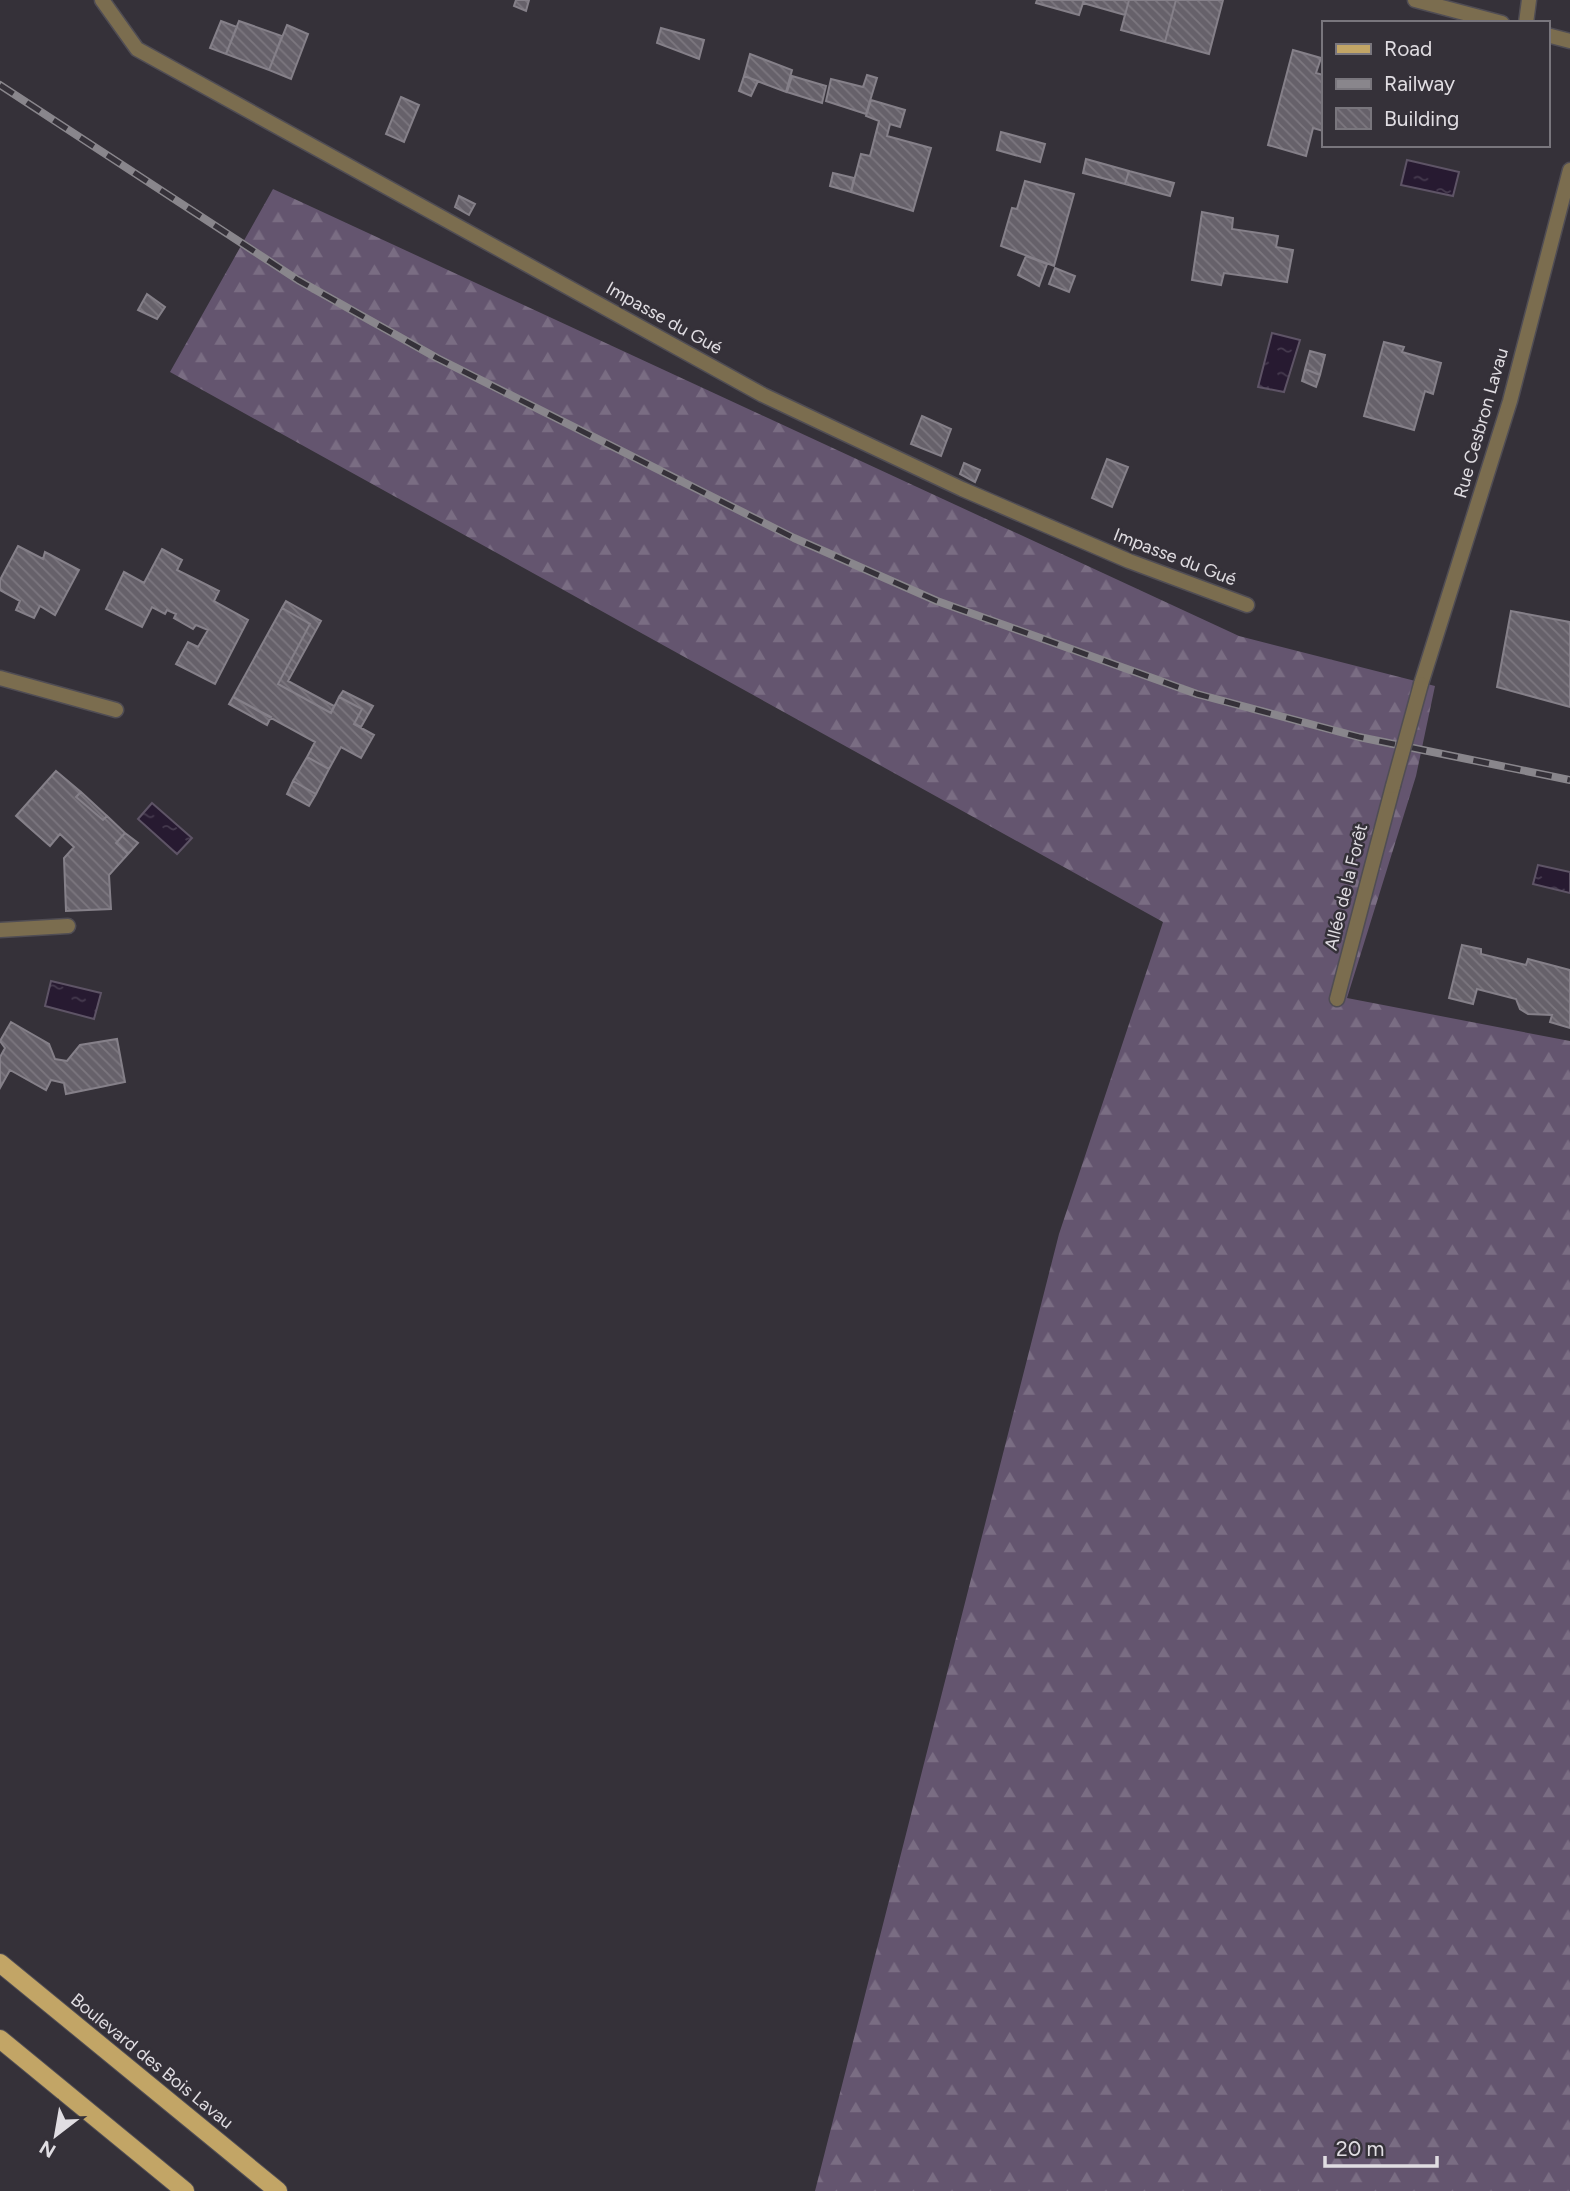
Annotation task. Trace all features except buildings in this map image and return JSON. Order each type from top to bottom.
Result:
[{"type":"main road","name":"Boulevard des Bois Lavau","points":[[0,1963],[278,2191]]},
{"type":"main road","points":[[0,2039],[185,2191]]},
{"type":"street","name":"Impasse du Gué","points":[[102,0],[137,49],[763,395],[962,489],[1129,561],[1247,605]]},
{"type":"street","points":[[1415,0],[1494,21]]},
{"type":"street","points":[[1526,21],[1529,0]]},
{"type":"street","points":[[1549,36],[1570,41]]},
{"type":"street","name":"Rue Cesbron Lavau","points":[[1393,786],[1510,401],[1570,170]]},
{"type":"street","points":[[0,678],[117,710]]},
{"type":"street","name":"Allée de la Forêt","points":[[1337,999],[1393,786]]},
{"type":"street","points":[[0,930],[68,926]]},
{"type":"green space","points":[[273,189],[1239,636],[1435,686],[1416,776],[1347,998],[1570,1041],[1570,2191],[815,2191],[1059,1234],[1163,922],[170,372]]},
{"type":"water","points":[[1407,160],[1459,172],[1453,196],[1401,185]]},
{"type":"water","points":[[1272,333],[1300,340],[1284,392],[1258,387]]},
{"type":"water","points":[[152,803],[192,838],[177,854],[138,819]]},
{"type":"water","points":[[1538,865],[1570,872],[1570,893],[1533,884]]},
{"type":"water","points":[[51,981],[101,993],[94,1019],[45,1006]]},
{"type":"railway","points":[[0,85],[298,280],[437,358],[794,538],[937,601],[1197,694],[1359,737],[1570,780]]}]
